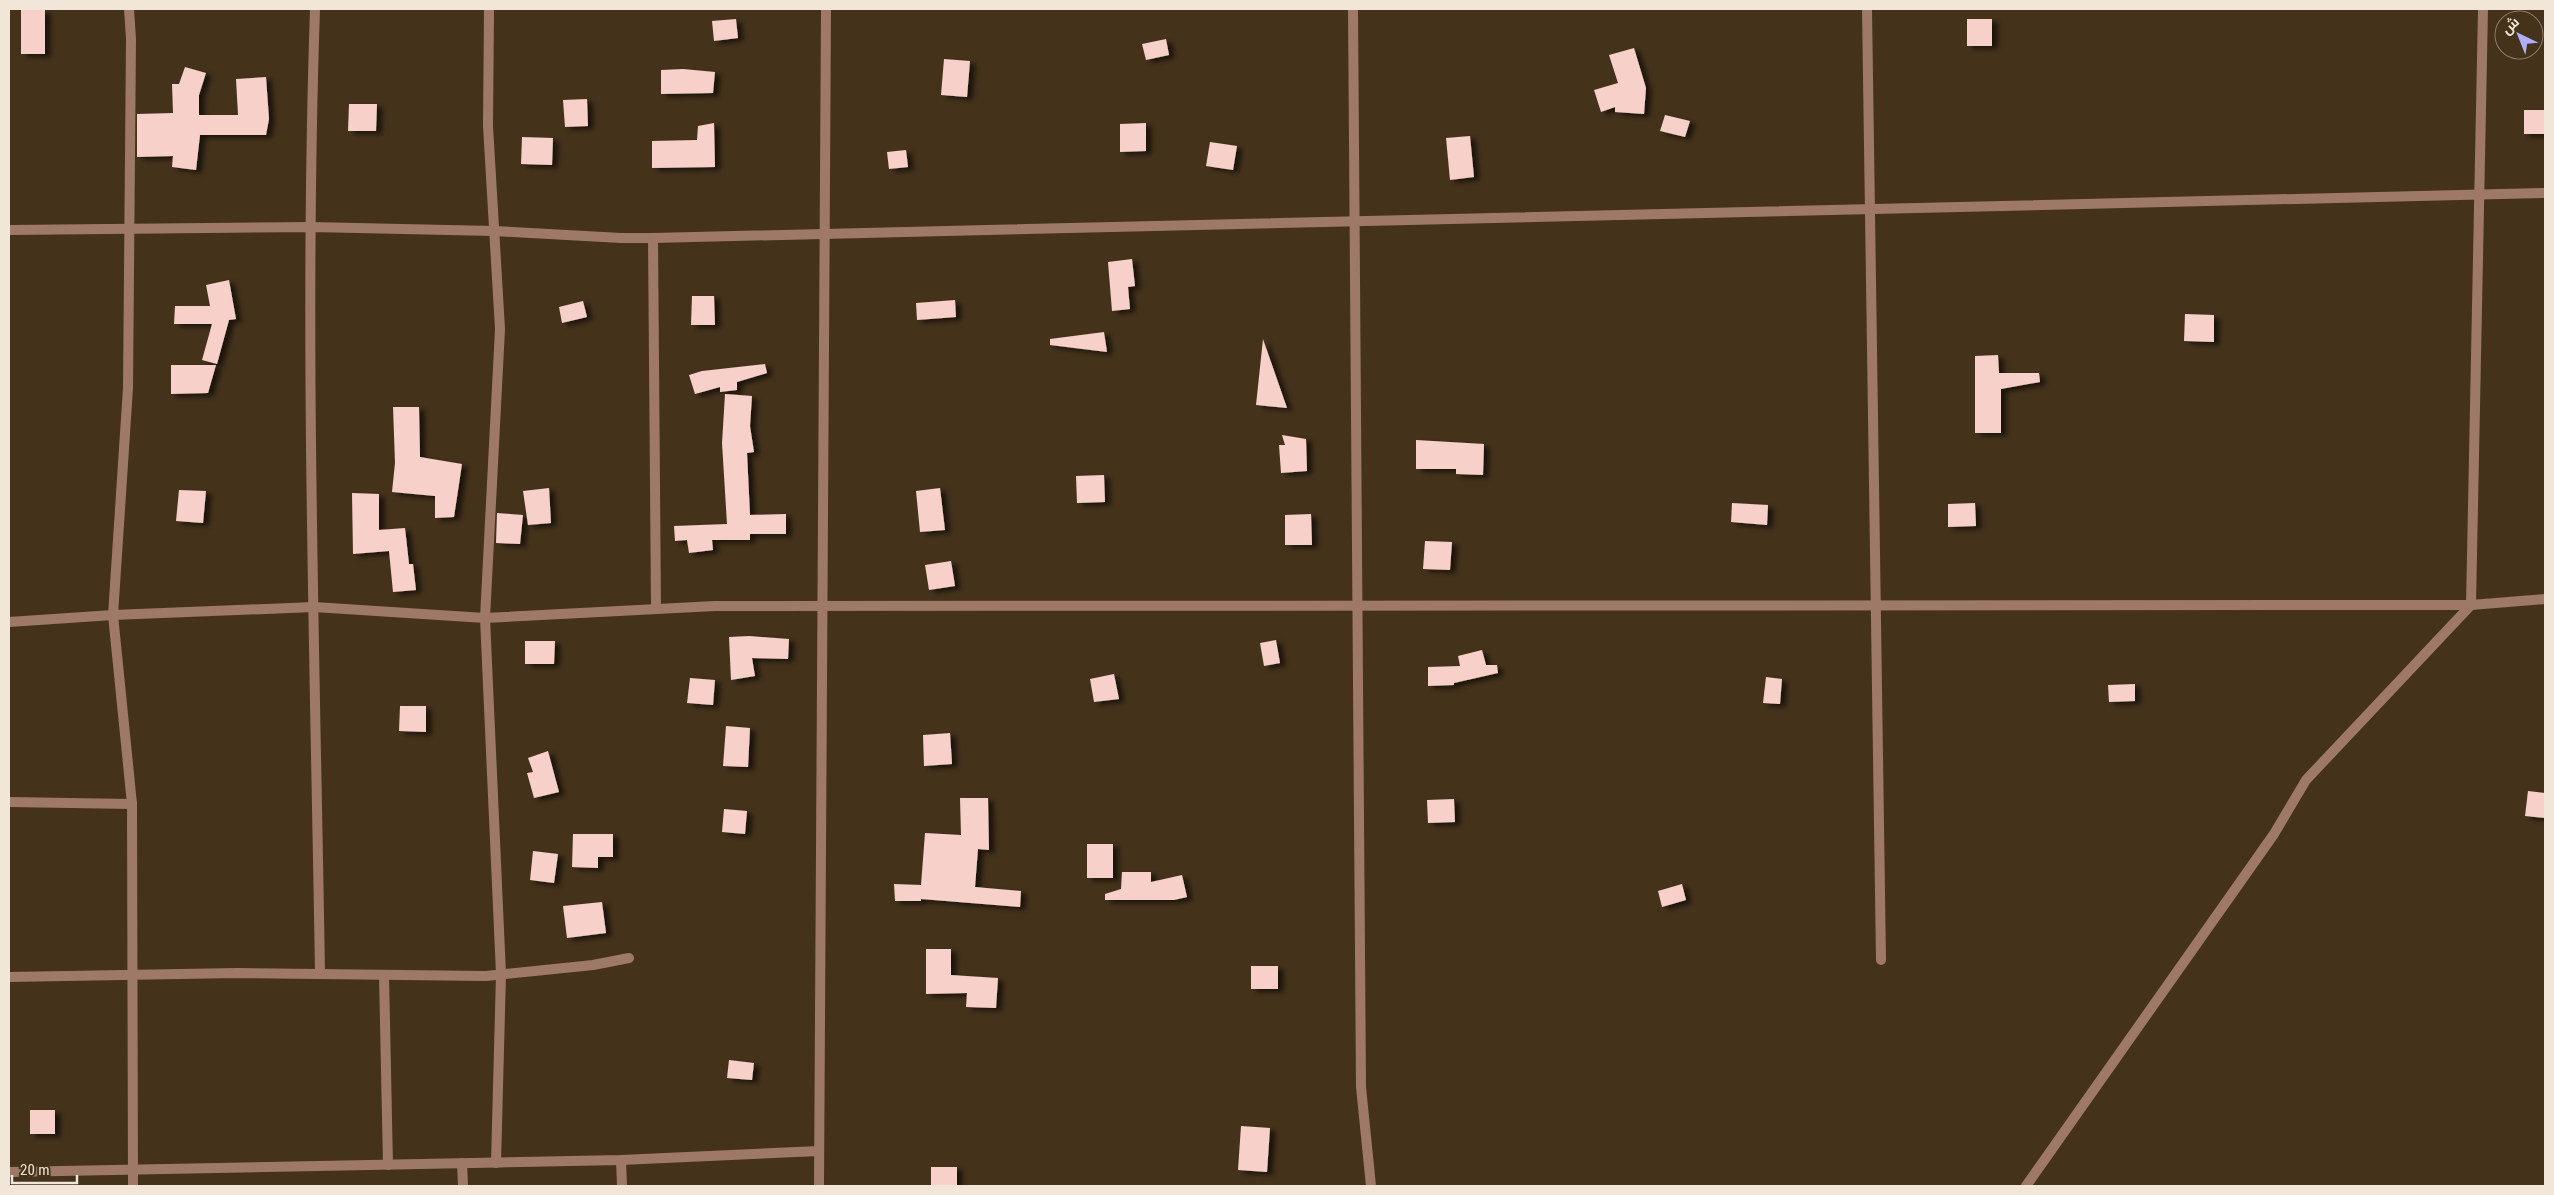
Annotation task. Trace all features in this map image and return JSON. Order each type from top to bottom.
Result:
[{"type":"street","points":[[129,9],[131,39],[128,388],[113,615],[132,804],[133,1186]]},
{"type":"street","points":[[315,9],[311,227],[314,607],[320,974]]},
{"type":"street","points":[[489,9],[488,126],[500,329],[485,618],[501,974],[496,1162]]},
{"type":"street","points":[[819,1186],[824,607],[826,9]]},
{"type":"street","points":[[1353,9],[1361,1087],[1371,1186]]},
{"type":"street","points":[[1867,9],[1881,960]]},
{"type":"street","points":[[2026,1186],[2274,834],[2306,780],[2471,605],[2483,9]]},
{"type":"street","points":[[9,230],[311,227],[494,231],[653,238],[824,232],[2545,193]]},
{"type":"street","points":[[653,238],[656,609]]},
{"type":"street","points":[[9,622],[113,615],[314,607],[485,618],[715,606],[2471,605],[2545,600]]},
{"type":"street","points":[[9,802],[132,804]]},
{"type":"street","points":[[9,977],[501,974],[593,965],[629,958]]},
{"type":"street","points":[[384,975],[388,1165]]},
{"type":"street","points":[[9,1172],[621,1160],[819,1151]]},
{"type":"street","points":[[621,1160],[622,1186]]},
{"type":"street","points":[[462,1163],[463,1186]]},
{"type":"building","points":[[21,10],[45,10],[45,54],[21,54]]},
{"type":"building","points":[[736,19],[738,38],[714,41],[712,21]]},
{"type":"building","points":[[1967,19],[1992,19],[1992,46],[1967,46]]},
{"type":"building","points":[[1166,39],[1169,55],[1146,60],[1142,44]]},
{"type":"building","points":[[1634,48],[1646,88],[1644,114],[1615,112],[1615,107],[1601,112],[1594,90],[1618,83],[1609,55]]},
{"type":"building","points":[[944,59],[970,61],[967,97],[941,95]]},
{"type":"building","points":[[185,67],[206,73],[199,95],[199,115],[238,115],[236,79],[266,77],[269,119],[266,135],[200,135],[196,170],[172,167],[173,156],[137,157],[137,114],[173,113],[172,84],[179,84]]},
{"type":"building","points":[[683,69],[715,72],[713,93],[661,94],[661,70]]},
{"type":"building","points":[[587,99],[588,126],[565,127],[563,100]]},
{"type":"building","points":[[349,104],[377,104],[376,131],[348,131]]},
{"type":"building","points":[[2524,110],[2545,110],[2545,134],[2524,134]]},
{"type":"building","points":[[1665,115],[1690,121],[1685,137],[1660,131]]},
{"type":"building","points":[[714,123],[715,167],[652,168],[652,141],[697,140],[698,126]]},
{"type":"building","points":[[1146,123],[1146,151],[1120,152],[1120,124]]},
{"type":"building","points":[[1470,136],[1474,177],[1450,180],[1446,138]]},
{"type":"building","points":[[522,137],[553,138],[552,165],[521,164]]},
{"type":"building","points":[[1210,142],[1237,146],[1233,170],[1206,166]]},
{"type":"building","points":[[906,150],[908,167],[889,169],[887,152]]},
{"type":"building","points":[[1132,259],[1135,286],[1128,287],[1130,309],[1112,311],[1108,262]]},
{"type":"building","points":[[229,280],[236,319],[229,320],[217,364],[202,360],[212,324],[174,324],[175,306],[210,306],[206,285]]},
{"type":"building","points":[[692,296],[714,296],[715,325],[691,325]]},
{"type":"building","points":[[955,300],[956,317],[917,320],[916,303]]},
{"type":"building","points":[[583,301],[587,317],[562,323],[559,307]]},
{"type":"building","points":[[2185,314],[2214,315],[2214,342],[2184,341]]},
{"type":"building","points":[[1104,332],[1107,352],[1050,345],[1050,339]]},
{"type":"building","points":[[1263,339],[1287,408],[1256,405]]},
{"type":"building","points":[[1998,355],[1999,373],[2039,373],[2040,382],[2001,389],[2001,433],[1975,433],[1975,356]]},
{"type":"building","points":[[765,364],[767,373],[737,382],[737,390],[720,392],[720,387],[695,394],[689,375],[702,371]]},
{"type":"building","points":[[171,365],[216,365],[208,393],[171,394]]},
{"type":"building","points":[[725,394],[752,396],[750,426],[754,452],[747,453],[750,515],[786,514],[786,534],[750,534],[750,540],[712,540],[713,550],[689,553],[687,540],[675,541],[674,526],[727,524],[722,443]]},
{"type":"building","points":[[393,407],[419,407],[420,457],[462,464],[454,517],[435,518],[435,496],[392,492],[395,463]]},
{"type":"building","points":[[1282,435],[1306,439],[1307,471],[1281,473],[1279,445],[1285,445]]},
{"type":"building","points":[[1416,440],[1484,444],[1483,475],[1456,474],[1456,469],[1416,469]]},
{"type":"building","points":[[1104,475],[1105,502],[1077,503],[1076,476]]},
{"type":"building","points":[[549,488],[551,523],[528,525],[523,491]]},
{"type":"building","points":[[940,488],[945,530],[920,532],[916,491]]},
{"type":"building","points":[[179,490],[206,491],[203,523],[176,521]]},
{"type":"building","points":[[352,493],[379,494],[379,530],[405,528],[409,564],[413,564],[416,590],[393,592],[389,551],[353,554]]},
{"type":"building","points":[[1732,503],[1768,505],[1767,525],[1731,522]]},
{"type":"building","points":[[1975,503],[1976,526],[1948,527],[1948,504]]},
{"type":"building","points":[[497,513],[523,515],[520,544],[496,543]]},
{"type":"building","points":[[1311,514],[1312,545],[1285,545],[1285,515]]},
{"type":"building","points":[[1425,541],[1452,542],[1450,570],[1423,569]]},
{"type":"building","points":[[951,561],[955,586],[929,590],[925,565]]},
{"type":"building","points":[[749,636],[789,639],[788,659],[752,658],[755,676],[731,680],[729,637]]},
{"type":"building","points":[[1276,640],[1280,663],[1264,666],[1260,643]]},
{"type":"building","points":[[525,641],[555,641],[554,664],[525,664]]},
{"type":"building","points":[[1482,650],[1486,665],[1497,665],[1498,673],[1454,683],[1454,685],[1428,686],[1428,667],[1460,666],[1458,656]]},
{"type":"building","points":[[1114,674],[1119,699],[1094,702],[1090,679]]},
{"type":"building","points":[[1766,677],[1782,679],[1780,704],[1763,703]]},
{"type":"building","points":[[690,678],[715,680],[713,705],[687,703]]},
{"type":"building","points":[[2135,684],[2135,701],[2109,702],[2108,685]]},
{"type":"building","points":[[400,706],[426,706],[426,732],[399,731]]},
{"type":"building","points":[[726,726],[750,728],[748,767],[723,766]]},
{"type":"building","points":[[950,733],[952,764],[924,766],[923,735]]},
{"type":"building","points":[[548,751],[559,792],[534,798],[527,773],[533,772],[528,758]]},
{"type":"building","points":[[2528,791],[2545,793],[2545,818],[2525,816]]},
{"type":"building","points":[[960,798],[988,798],[989,850],[978,849],[975,887],[1021,891],[1020,907],[921,899],[921,901],[895,901],[894,884],[921,885],[925,833],[961,835]]},
{"type":"building","points":[[1454,799],[1455,822],[1428,823],[1427,800]]},
{"type":"building","points":[[724,809],[747,811],[745,834],[722,832]]},
{"type":"building","points":[[573,834],[613,834],[613,857],[598,857],[598,868],[572,867]]},
{"type":"building","points":[[1087,844],[1113,844],[1113,878],[1087,878]]},
{"type":"building","points":[[533,851],[558,854],[554,883],[530,880]]},
{"type":"building","points":[[1122,872],[1151,872],[1151,882],[1182,875],[1187,897],[1174,900],[1105,900],[1105,894],[1121,889]]},
{"type":"building","points":[[1682,884],[1686,900],[1662,907],[1658,891]]},
{"type":"building","points":[[602,902],[606,933],[567,938],[563,906]]},
{"type":"building","points":[[926,949],[951,949],[951,975],[998,978],[996,1008],[966,1007],[967,993],[926,994]]},
{"type":"building","points":[[1251,966],[1278,966],[1278,989],[1251,989]]},
{"type":"building","points":[[729,1060],[754,1063],[752,1080],[727,1078]]},
{"type":"building","points":[[30,1110],[55,1110],[55,1134],[30,1134]]},
{"type":"building","points":[[1241,1126],[1270,1128],[1267,1172],[1238,1170]]},
{"type":"building","points":[[931,1167],[957,1167],[957,1186],[931,1186]]}]
